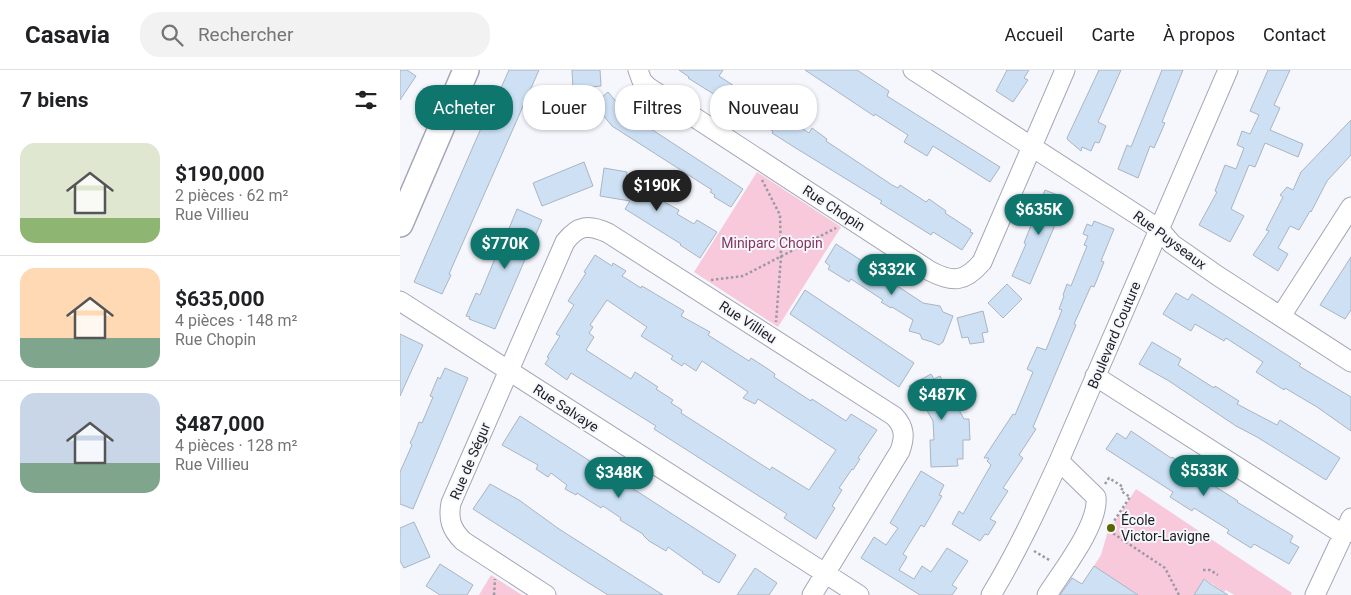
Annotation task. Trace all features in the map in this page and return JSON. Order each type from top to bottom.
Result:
[{"type":"main road","points":[[400,224],[466,70]]},
{"type":"street","name":"Rue Chopin","points":[[638,70],[642,81],[648,87],[943,278],[957,280],[972,274],[982,262],[1065,70]]},
{"type":"street","name":"Rue Puyseaux","points":[[913,70],[1159,229],[1172,244],[1218,276],[1351,362]]},
{"type":"street","name":"Boulevard Couture","points":[[990,595],[1020,543],[1059,461],[1228,70]]},
{"type":"street","points":[[1280,316],[1351,207]]},
{"type":"street","name":"Rue Villieu","points":[[508,370],[565,242],[572,232],[584,227],[596,228],[608,233],[894,416],[901,423],[904,432],[900,451],[825,574]]},
{"type":"street","name":"Rue Salvaye","points":[[400,302],[859,595]]},
{"type":"street","name":"Rue de Ségur","points":[[508,370],[451,503],[449,513],[450,524],[454,533],[463,541],[546,595]]},
{"type":"street","points":[[1095,376],[1348,527],[1315,595]]},
{"type":"street","points":[[1047,595],[1085,536],[1097,504],[1096,498],[1059,461]]},
{"type":"street","points":[[812,595],[825,574]]},
{"type":"path","points":[[764,162],[762,181],[780,215],[781,257],[776,322],[777,341]]},
{"type":"path","points":[[687,283],[744,276],[852,220]]},
{"type":"path","points":[[1104,485],[1109,478],[1123,487],[1121,491],[1130,497],[1108,530],[1165,568],[1179,595]]},
{"type":"path","points":[[1020,543],[1051,561]]},
{"type":"path","points":[[1203,570],[1210,570],[1218,575]]},
{"type":"path","points":[[490,595],[494,588]]},
{"type":"green space","name":"Miniparc Chopin","points":[[757,172],[841,227],[778,327],[694,272]]},
{"type":"green space","points":[[1136,489],[1292,593],[1291,595],[1234,595],[1226,590],[1224,592],[1205,579],[1194,595],[1138,595],[1094,566],[1101,555],[1107,534]]},
{"type":"green space","points":[[491,575],[522,595],[479,595]]},
{"type":"building","points":[[400,70],[407,70],[416,76],[400,100]]},
{"type":"building","points":[[509,70],[539,70],[532,85],[523,85],[523,106],[513,129],[513,85],[502,85]]},
{"type":"building","points":[[572,70],[600,70],[601,85],[573,85]]},
{"type":"building","points":[[679,70],[723,70],[719,76],[733,85],[710,85],[710,92]]},
{"type":"building","points":[[805,70],[857,70],[889,91],[887,96],[1000,167],[990,182],[933,146],[927,156],[904,142],[908,135],[875,114],[874,116]]},
{"type":"building","points":[[1007,70],[1029,70],[1024,78],[1028,80],[1013,102],[996,91]]},
{"type":"building","points":[[1099,70],[1121,70],[1098,122],[1106,126],[1099,143],[1095,142],[1091,151],[1082,147],[1081,151],[1067,138]]},
{"type":"building","points":[[1162,70],[1183,70],[1162,122],[1165,123],[1154,148],[1150,146],[1138,178],[1118,169],[1127,145],[1131,147]]},
{"type":"building","points":[[1268,70],[1290,70],[1274,105],[1280,108],[1270,130],[1303,144],[1298,157],[1265,143],[1255,167],[1249,165],[1231,209],[1244,216],[1230,242],[1199,225],[1217,192],[1215,191],[1225,165],[1236,169],[1244,148],[1237,145],[1242,131],[1250,134],[1259,115],[1250,111]]},
{"type":"building","points":[[608,92],[615,100],[615,128],[605,117],[605,95]]},
{"type":"building","points":[[1351,120],[1351,155],[1327,181],[1299,230],[1290,226],[1278,248],[1288,254],[1278,271],[1253,255],[1269,231],[1266,230],[1283,197],[1280,195],[1287,187],[1293,190],[1301,172]]},
{"type":"building","points":[[480,130],[513,130],[442,294],[414,282]]},
{"type":"building","points":[[618,130],[653,130],[743,189],[731,207],[714,197],[715,195],[710,192],[712,190]]},
{"type":"building","points":[[771,130],[804,130],[809,133],[811,130],[815,130],[827,139],[826,141],[892,185],[898,188],[900,185],[926,202],[929,199],[973,233],[962,250],[933,232],[931,235],[880,203],[882,201],[772,133]]},
{"type":"building","points":[[584,162],[593,186],[542,206],[533,183]]},
{"type":"building","points":[[604,168],[627,172],[626,180],[644,192],[648,186],[658,192],[655,197],[679,210],[677,214],[694,224],[697,220],[717,232],[700,258],[625,209],[630,201],[600,196]]},
{"type":"building","points":[[1045,190],[1065,198],[1030,284],[1012,276],[1026,244],[1024,243]]},
{"type":"building","points":[[517,209],[542,220],[495,329],[469,319],[470,317],[466,316],[476,293],[480,295],[496,256],[493,255],[502,235],[506,236]]},
{"type":"building","points":[[1094,221],[1114,229],[1101,261],[1104,262],[1094,287],[1091,286],[1074,324],[1076,325],[1033,427],[1036,429],[1019,455],[1023,458],[1003,488],[1008,491],[990,519],[996,522],[988,535],[985,534],[980,541],[952,524],[959,511],[963,514],[991,465],[987,461],[989,458],[984,458],[1013,414],[1015,415],[1033,372],[1027,369],[1037,347],[1046,350],[1062,310],[1059,309],[1067,284],[1071,286],[1087,246],[1084,245],[1088,236],[1083,234],[1087,224],[1092,226]]},
{"type":"building","points":[[836,244],[923,303],[940,306],[943,312],[953,316],[943,342],[939,345],[922,339],[920,334],[909,331],[913,320],[881,302],[883,300],[851,279],[849,282],[828,269],[830,266],[825,262]]},
{"type":"building","points":[[595,255],[612,266],[613,263],[626,271],[622,276],[684,311],[681,316],[710,332],[708,335],[749,361],[751,358],[768,369],[775,374],[774,377],[811,401],[812,399],[846,421],[851,414],[877,430],[858,458],[860,459],[853,470],[839,488],[842,490],[832,506],[835,508],[816,539],[784,518],[787,514],[654,429],[656,426],[571,373],[567,380],[545,364],[549,358],[547,357],[560,336],[556,334],[574,305],[568,301],[586,273],[584,272]],"holes":[[[607,300],[647,327],[641,336],[673,356],[671,359],[682,366],[684,363],[696,371],[702,361],[748,392],[743,398],[755,404],[758,399],[836,450],[809,490],[772,467],[770,470],[681,413],[682,410],[671,403],[673,400],[656,389],[658,387],[635,372],[631,379],[586,350],[594,337],[589,333],[593,327],[590,325]]]},
{"type":"building","points":[[1351,257],[1351,310],[1345,319],[1320,305]]},
{"type":"building","points":[[1007,284],[1022,299],[1003,318],[988,303]]},
{"type":"building","points":[[805,290],[914,363],[899,387],[790,314]]},
{"type":"building","points":[[1176,293],[1188,300],[1192,294],[1301,364],[1299,366],[1351,397],[1351,431],[1317,407],[1285,388],[1284,390],[1256,372],[1263,362],[1226,338],[1224,341],[1195,324],[1191,331],[1163,314]]},
{"type":"building","points":[[983,311],[988,332],[982,333],[984,342],[970,344],[968,337],[962,338],[957,318]]},
{"type":"building","points":[[400,334],[423,345],[400,396]]},
{"type":"building","points":[[1152,342],[1181,359],[1178,365],[1214,388],[1215,386],[1239,401],[1237,404],[1277,425],[1280,420],[1340,458],[1326,480],[1236,426],[1169,381],[1139,364]]},
{"type":"building","points":[[445,368],[468,378],[413,509],[400,504],[400,472],[412,445],[410,443],[419,422],[422,423],[433,397],[430,396],[438,377],[440,379]]},
{"type":"building","points":[[931,374],[934,379],[940,376],[964,419],[969,419],[970,440],[963,440],[963,459],[957,459],[958,466],[931,467],[930,440],[934,440],[933,421],[925,407],[921,409],[909,386]]},
{"type":"building","points":[[520,416],[736,555],[719,583],[702,573],[668,547],[666,551],[649,541],[643,534],[620,520],[621,518],[603,506],[601,508],[577,493],[576,495],[565,489],[567,485],[551,473],[548,477],[536,469],[538,465],[502,445]]},
{"type":"building","points":[[1131,431],[1180,462],[1179,464],[1237,502],[1293,536],[1290,542],[1299,547],[1289,564],[1254,544],[1251,548],[1227,533],[1229,530],[1194,508],[1192,511],[1170,497],[1173,492],[1106,449],[1117,433],[1126,439]]},
{"type":"building","points":[[921,471],[944,485],[939,495],[942,496],[924,527],[921,525],[903,554],[907,557],[899,570],[914,579],[922,566],[931,572],[947,548],[968,561],[952,585],[957,588],[952,595],[920,595],[861,558],[874,537],[886,545],[898,528],[890,523]]},
{"type":"building","points":[[490,484],[519,500],[559,529],[663,595],[608,595],[473,509]]},
{"type":"building","points":[[414,522],[430,557],[404,568],[400,561],[400,528]]},
{"type":"building","points":[[440,564],[473,585],[467,595],[440,595],[426,586]]},
{"type":"building","points":[[1094,566],[1138,595],[1060,595],[1072,578],[1082,584]]},
{"type":"building","points":[[755,568],[777,583],[769,595],[737,595]]},
{"type":"building","points":[[1204,579],[1212,585],[1228,595],[1194,595]]},
{"type":"place","name":"École Victor-Lavigne","points":[[1111,528]]}]
